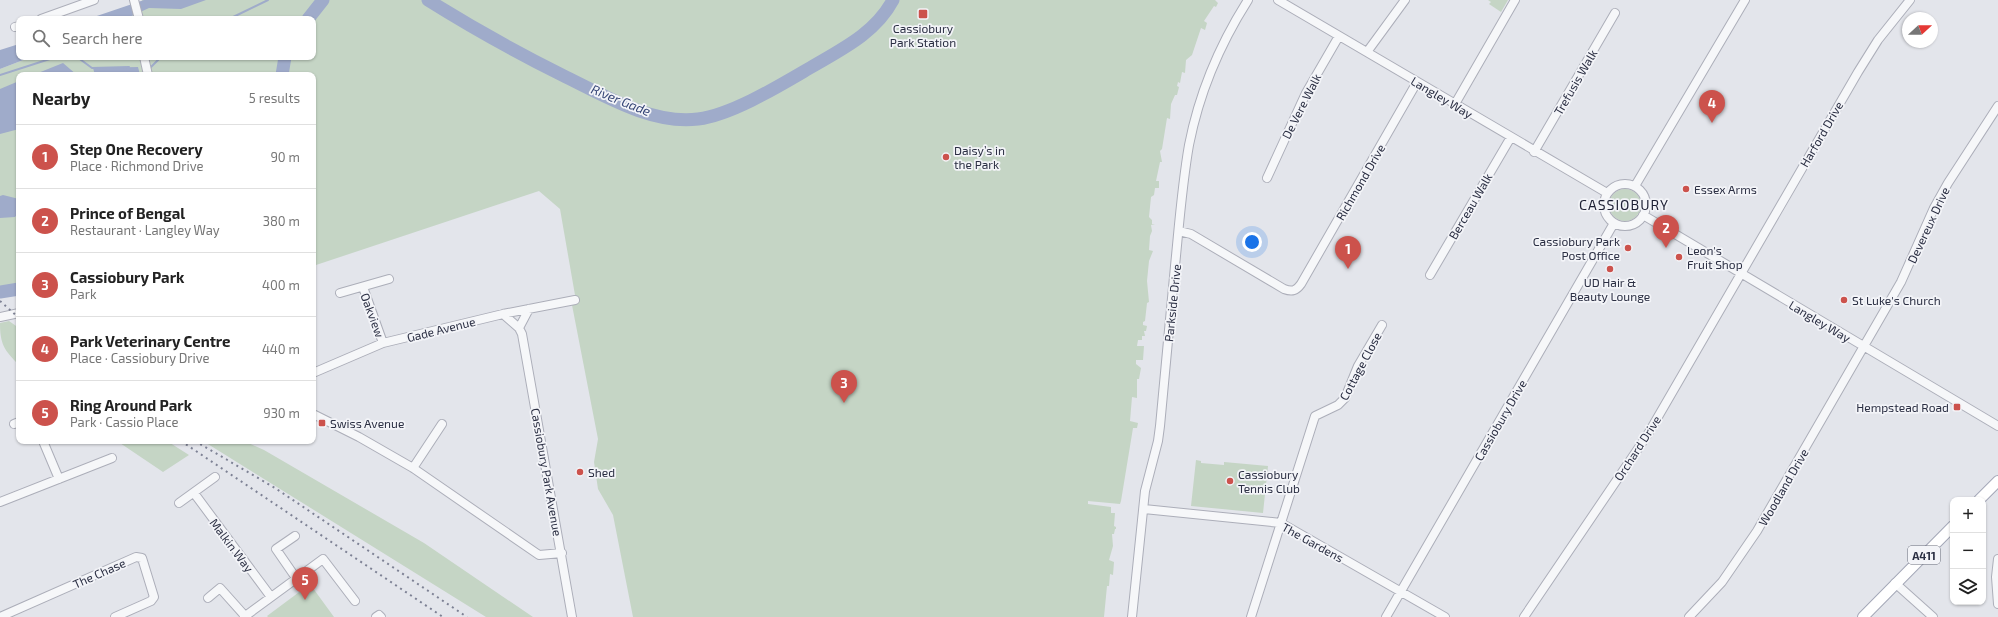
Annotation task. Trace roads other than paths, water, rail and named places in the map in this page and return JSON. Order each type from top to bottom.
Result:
[{"type":"main road","points":[[1982,497],[1998,481]]},
{"type":"main road","name":"A411","points":[[1863,617],[1950,529]]},
{"type":"street","points":[[49,16],[94,0]]},
{"type":"street","points":[[134,0],[138,16]]},
{"type":"street","name":"Parkside Drive","points":[[1132,617],[1148,476],[1158,441],[1186,169],[1194,124],[1219,53],[1236,19],[1248,0]]},
{"type":"street","name":"Langley Way","points":[[1278,0],[1534,152],[1607,193]]},
{"type":"street","points":[[1367,52],[1405,0]]},
{"type":"street","points":[[1455,104],[1516,0]]},
{"type":"street","points":[[1635,186],[1745,0]]},
{"type":"street","name":"Harford Drive","points":[[1741,273],[1858,72],[1878,40],[1910,0]]},
{"type":"street","name":"Trefusis Walk","points":[[1534,152],[1615,13]]},
{"type":"street","name":"De Vere Walk","points":[[1267,178],[1306,93],[1339,36]]},
{"type":"street","points":[[145,60],[148,72]]},
{"type":"street","name":"Richmond Drive","points":[[1179,231],[1191,234],[1284,289],[1291,291],[1296,290],[1301,284],[1417,82]]},
{"type":"street","name":"Devereux Drive","points":[[1864,347],[1901,282],[1934,208],[1960,163],[1998,106]]},
{"type":"street","name":"Berceau Walk","points":[[1430,275],[1511,137]]},
{"type":"street","points":[[1623,184],[1635,186],[1644,196],[1646,202],[1643,215],[1634,224],[1627,226],[1614,223],[1605,213],[1604,199],[1607,193],[1617,185],[1623,184]]},
{"type":"street","name":"Langley Way","points":[[1643,215],[1998,426]]},
{"type":"street","name":"Cassiobury Drive","points":[[1386,617],[1614,223]]},
{"type":"street","name":"Orchard Drive","points":[[1524,617],[1648,434],[1741,273]]},
{"type":"street","name":"Oakview","points":[[340,293],[389,279]]},
{"type":"street","name":"Oakview","points":[[363,287],[383,343]]},
{"type":"street","name":"Gade Avenue","points":[[316,373],[383,343],[529,308],[575,300]]},
{"type":"street","points":[[504,314],[519,328],[529,308]]},
{"type":"street","points":[[0,318],[16,314]]},
{"type":"street","name":"Cottage Close","points":[[1281,523],[1315,416],[1338,405],[1345,398],[1358,366],[1382,325]]},
{"type":"street","name":"Cassiobury Park Avenue","points":[[519,328],[522,334],[562,553],[572,617]]},
{"type":"street","name":"Woodland Drive","points":[[1689,617],[1722,582],[1742,555],[1864,347]]},
{"type":"street","points":[[316,415],[360,437],[413,468],[539,554],[562,553]]},
{"type":"street","points":[[413,468],[442,424]]},
{"type":"street","points":[[44,444],[59,479]]},
{"type":"street","points":[[0,502],[112,458]]},
{"type":"street","points":[[179,503],[215,477]]},
{"type":"street","name":"Malkin Way","points":[[194,493],[271,597]]},
{"type":"street","name":"The Gardens","points":[[1144,509],[1281,523],[1444,617]]},
{"type":"street","points":[[1250,617],[1281,523]]},
{"type":"street","points":[[295,536],[276,549],[296,578]]},
{"type":"street","name":"The Chase","points":[[0,617],[136,557],[142,558],[154,597],[151,601],[115,617]]},
{"type":"street","points":[[208,598],[220,588],[248,616],[296,578],[323,559],[355,601]]},
{"type":"street","points":[[1998,559],[1996,577],[1998,604]]},
{"type":"street","points":[[1895,583],[1933,617]]},
{"type":"water","points":[[144,0],[206,0],[181,9],[149,8],[132,16],[97,16]]},
{"type":"water","points":[[16,45],[16,60],[23,60],[0,69],[0,50]]},
{"type":"water","points":[[63,63],[74,72],[40,72]]},
{"type":"water","points":[[138,67],[139,72],[94,72],[93,68]]},
{"type":"water","points":[[16,82],[16,130],[0,134],[0,89]]},
{"type":"water","points":[[3,195],[16,198],[15,217],[0,218],[0,196]]},
{"type":"waterway","points":[[235,16],[268,0]]},
{"type":"waterway","name":"River Gade","points":[[310,16],[323,0]]},
{"type":"waterway","name":"River Gade","points":[[428,0],[511,48],[611,99],[646,113],[681,120],[698,119],[725,112],[740,106],[783,83],[844,48],[867,32],[877,22],[893,0]]},
{"type":"waterway","points":[[0,75],[47,60]]},
{"type":"waterway","points":[[81,60],[92,68],[129,67]]},
{"type":"waterway","points":[[149,69],[158,60]]},
{"type":"waterway","name":"River Gade","points":[[282,72],[284,60]]},
{"type":"waterway","name":"River Gade","points":[[0,292],[16,289]]},
{"type":"railway","points":[[0,301],[16,315]]},
{"type":"railway","points":[[185,444],[443,617]]},
{"type":"railway","points":[[200,444],[275,488],[467,617]]},
{"type":"place","name":"Cassiobury Park Station","points":[[923,14]]},
{"type":"place","name":"Park Veterinary Centre","points":[[1712,123]]},
{"type":"place","name":"Daisy’s in the Park","points":[[946,157]]},
{"type":"place","name":"Essex Arms","points":[[1686,189]]},
{"type":"place","name":"Cassiobury Park Post Office","points":[[1628,248]]},
{"type":"place","name":"Prince of Bengal","points":[[1666,248]]},
{"type":"place","name":"Leon's Fruit Shop","points":[[1679,257]]},
{"type":"place","name":"Step One Recovery","points":[[1348,269]]},
{"type":"place","name":"UD Hair & Beauty Lounge","points":[[1610,269]]},
{"type":"place","name":"St Luke's Church","points":[[1844,300]]},
{"type":"place","name":"Cassiobury Park","points":[[844,403]]},
{"type":"place","name":"Hempstead Road","points":[[1957,407]]},
{"type":"place","name":"Swiss Avenue","points":[[322,423]]},
{"type":"place","name":"Shed","points":[[580,472]]},
{"type":"place","name":"Cassiobury Tennis Club","points":[[1230,481]]},
{"type":"place","name":"Ring Around Park","points":[[305,600]]},
{"type":"district","name":"CASSIOBURY","points":[[1624,204]]}]
